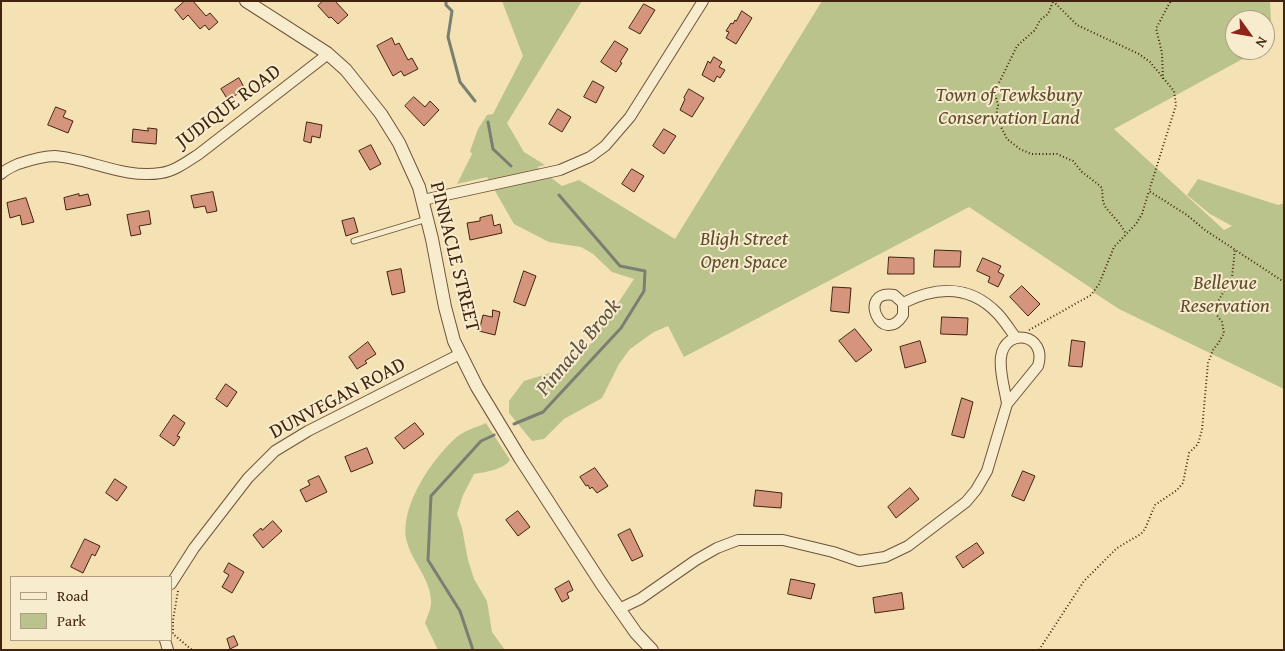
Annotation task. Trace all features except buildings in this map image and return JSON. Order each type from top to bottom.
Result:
[{"type":"street","name":"PINNACLE STREET","points":[[246,1],[328,54],[346,70],[381,114],[399,142],[423,200],[445,306],[454,341],[460,354],[477,387],[506,435],[570,534],[619,609],[636,633],[652,650]]},
{"type":"street","points":[[423,200],[560,170],[590,157],[605,146],[630,117],[703,1]]},
{"type":"street","name":"JUDIQUE ROAD","points":[[1,174],[31,159],[55,156],[122,172],[163,173],[178,167],[199,154],[328,54]]},
{"type":"street","points":[[619,609],[640,599],[696,560],[717,548],[738,540],[783,540],[825,550],[859,561],[885,557],[908,546],[966,502],[976,490],[986,471],[1007,404],[1034,372],[1040,359],[1038,347],[1034,342],[1019,337],[997,313],[981,300],[971,296],[952,291],[935,291],[902,303]]},
{"type":"street","points":[[1007,404],[1001,357],[1006,344],[1019,337]]},
{"type":"street","name":"DUNVEGAN ROAD","points":[[176,585],[194,548],[248,478],[275,451],[311,430],[460,354]]},
{"type":"lane","points":[[354,241],[427,219]]},
{"type":"path","points":[[1019,337],[1091,295],[1102,278],[1114,247],[1136,224],[1142,214],[1176,106],[1174,91],[1150,62],[1139,54],[1077,25],[1053,1],[1048,14],[1040,20],[1034,30],[1017,46],[995,91],[998,104],[996,117],[1007,139],[1020,149],[1031,154],[1057,154],[1073,161],[1082,172],[1100,185],[1106,208],[1126,234]]},
{"type":"path","points":[[1163,80],[1162,53],[1156,28],[1171,1]]},
{"type":"path","points":[[1149,191],[1188,215],[1205,230],[1284,282]]},
{"type":"path","points":[[1039,650],[1084,581],[1117,548],[1141,534],[1155,505],[1183,483],[1189,453],[1198,444],[1202,430],[1208,363],[1213,350],[1220,342],[1224,333],[1222,322],[1216,314],[1216,304],[1232,277],[1235,249]]},
{"type":"path","points":[[176,585],[173,634],[192,650]]},
{"type":"green space","points":[[502,1],[582,1],[507,123],[524,152],[545,165],[537,167],[562,186],[579,180],[675,239],[822,1],[1270,1],[1270,10],[1225,10],[1225,60],[1241,60],[1114,129],[1224,230],[1232,226],[1210,214],[1187,195],[1198,179],[1278,205],[1284,203],[1284,389],[1119,309],[1093,292],[1094,290],[969,207],[684,357],[668,326],[654,332],[630,349],[619,364],[602,398],[564,419],[544,439],[532,441],[509,413],[509,401],[524,381],[575,365],[634,279],[612,272],[593,254],[581,247],[549,242],[514,224],[487,177],[457,184],[472,154],[470,151],[478,129],[487,115],[493,114],[523,56]]},
{"type":"green space","points":[[486,423],[510,460],[498,468],[474,474],[463,495],[457,514],[474,579],[487,601],[492,632],[505,650],[438,650],[425,623],[431,605],[428,586],[407,542],[408,514],[420,484],[448,445],[468,430]]},
{"type":"waterway","name":"Pinnacle Brook","points":[[446,1],[446,5],[452,11],[448,37],[460,82],[475,101]]},
{"type":"waterway","name":"Pinnacle Brook","points":[[488,122],[493,149],[511,166]]},
{"type":"waterway","name":"Pinnacle Brook","points":[[514,424],[543,412],[621,328],[644,291],[645,271],[620,266],[559,195]]},
{"type":"waterway","name":"Pinnacle Brook","points":[[473,650],[460,611],[428,560],[431,496],[481,441],[494,435]]},
{"type":"park label","name":"Town of Tewksbury Conservation Land","points":[[1009,108]]},
{"type":"park label","name":"Bligh Street Open Space","points":[[744,252]]},
{"type":"park label","name":"Bellevue Reservation","points":[[1225,296]]}]
